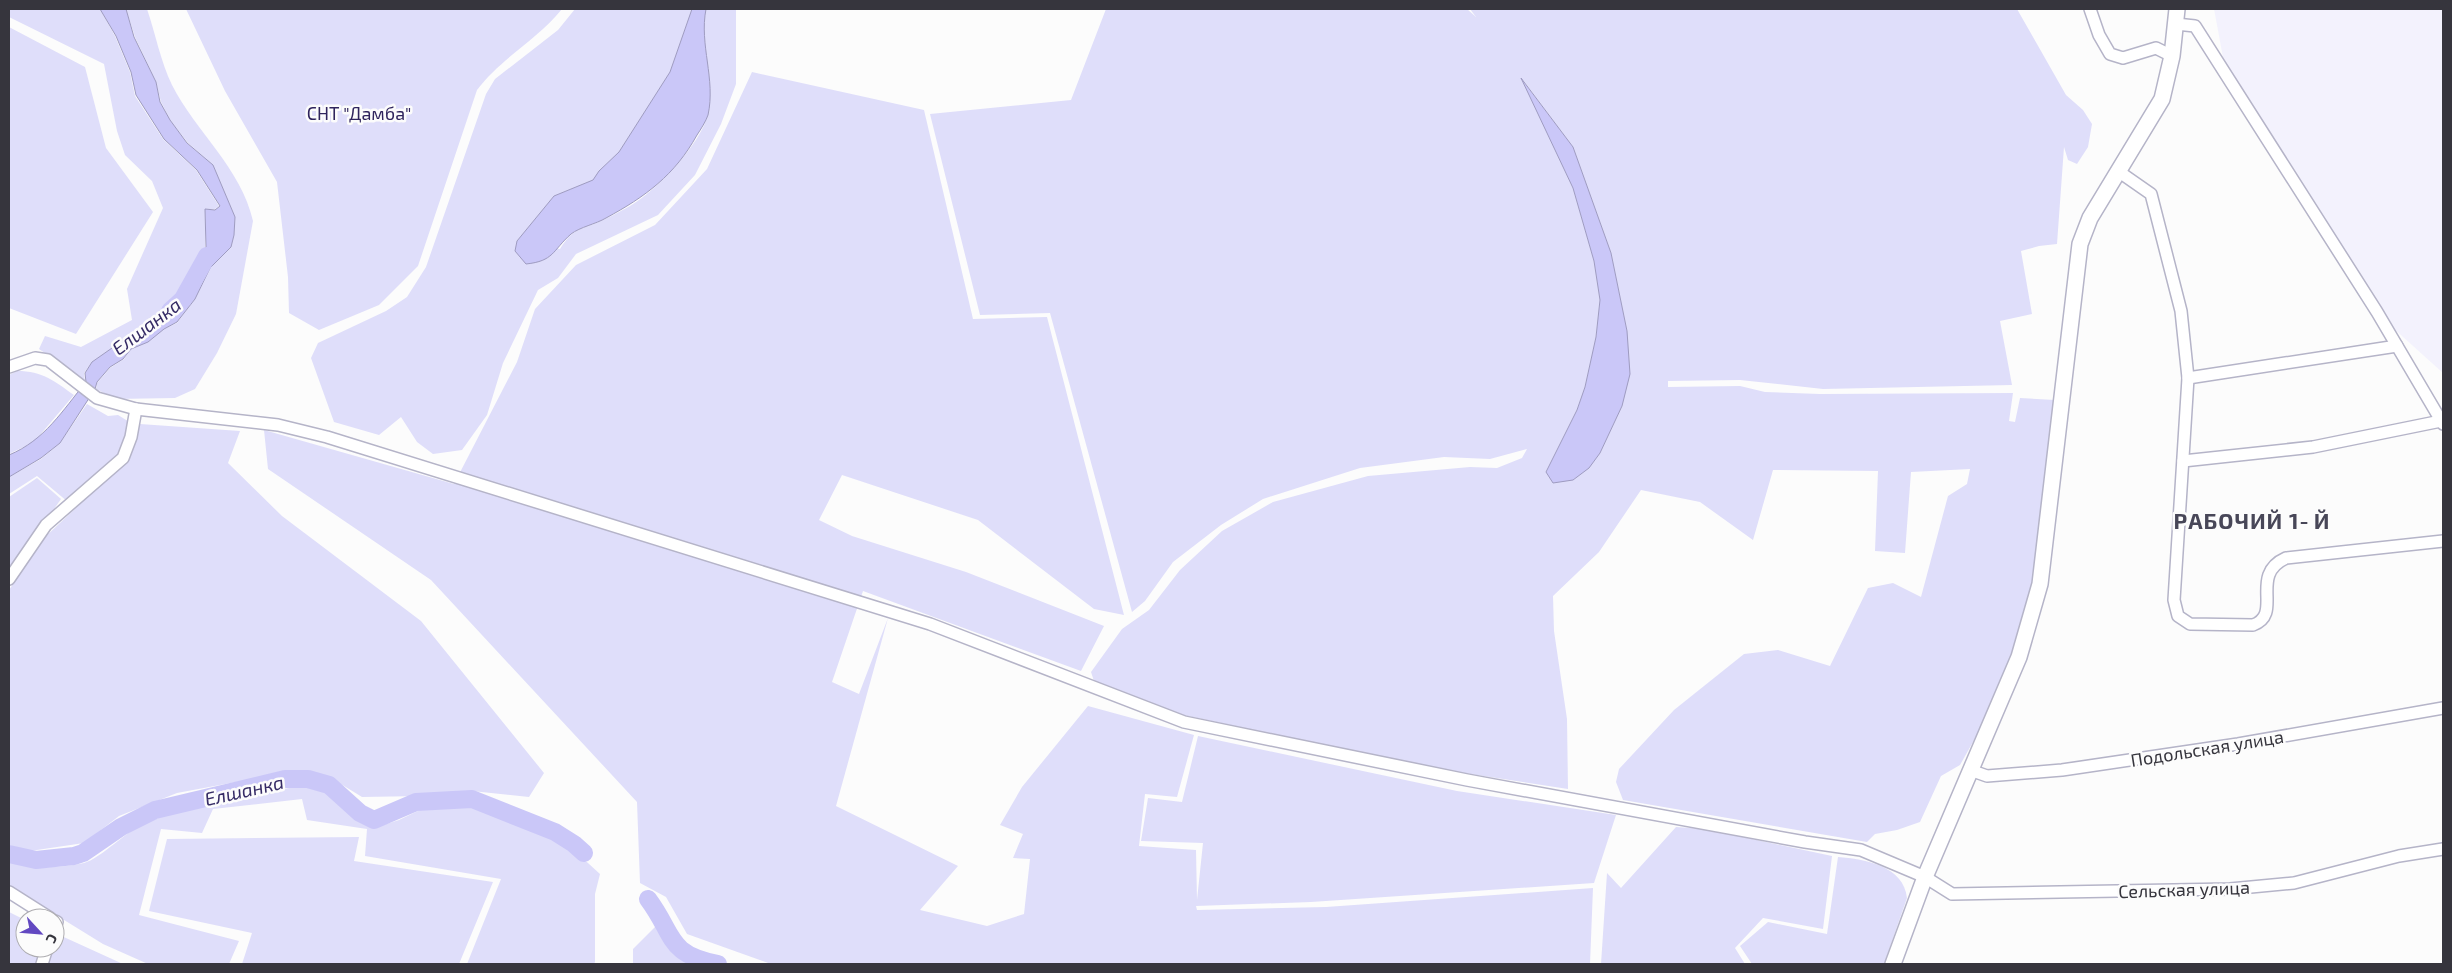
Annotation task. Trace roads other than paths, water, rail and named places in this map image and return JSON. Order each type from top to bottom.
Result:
[{"type":"main road","points":[[1893,964],[1925,877],[2019,657],[2040,584],[2080,244],[2090,218],[2162,99],[2172,56],[2177,16]]},
{"type":"street","points":[[2090,9],[2099,35],[2110,54],[2123,58],[2156,48],[2172,56]]},
{"type":"street","points":[[2177,16],[2195,26],[2397,346],[2442,422],[2313,447],[2183,460]]},
{"type":"street","points":[[2118,172],[2151,194],[2180,311],[2188,378],[2174,600],[2178,616],[2190,624],[2253,625],[2262,621],[2267,610],[2270,570],[2275,563],[2286,558],[2443,541]]},
{"type":"street","points":[[2188,378],[2397,346]]},
{"type":"street","name":"Сельская улица","points":[[9,366],[35,358],[48,360],[97,398],[136,409],[254,421],[327,437],[930,624],[1184,722],[1477,782],[1805,842],[1861,850],[1925,877],[1952,894],[2230,890],[2294,883],[2399,856],[2443,849]]},
{"type":"street","points":[[9,580],[46,525],[123,458],[131,437],[136,409]]},
{"type":"street","name":"Подольская улица","points":[[1970,770],[1987,776],[2062,770],[2238,744],[2443,708]]},
{"type":"street","points":[[9,892],[34,908]]},
{"type":"water","points":[[100,9],[126,9],[134,37],[156,82],[160,102],[170,120],[187,143],[213,165],[235,217],[234,235],[231,247],[210,268],[195,299],[177,322],[164,329],[148,342],[131,349],[123,359],[110,367],[97,382],[95,389],[60,443],[41,458],[9,477],[9,455],[33,441],[61,414],[86,382],[85,373],[92,362],[182,299],[194,282],[206,247],[205,209],[215,210],[220,206],[197,170],[164,139],[136,95],[131,72],[116,36]]},
{"type":"water","points":[[692,9],[706,9],[704,36],[710,102],[706,120],[688,149],[679,162],[658,184],[634,202],[606,218],[571,234],[548,258],[526,264],[515,251],[517,241],[554,196],[593,180],[599,171],[619,152],[670,72]]},
{"type":"water","points":[[1521,78],[1573,147],[1611,253],[1627,331],[1630,374],[1622,406],[1600,453],[1589,468],[1573,480],[1553,483],[1546,472],[1577,410],[1585,387],[1596,337],[1600,300],[1594,261],[1573,188]]},
{"type":"waterway","name":"Елшанка","points":[[170,311],[183,299],[207,256]]},
{"type":"waterway","name":"Елшанка","points":[[9,854],[36,860],[74,856],[83,853],[121,827],[155,810],[285,779],[308,779],[329,785],[360,813],[374,820],[416,802],[472,799],[555,832],[584,853]]},
{"type":"waterway","name":"Елшанка","points":[[648,899],[680,949],[701,960],[718,964]]},
{"type":"district","name":"РАБОЧИЙ 1‑Й","points":[[2252,520]]},
{"type":"park label","name":"СНТ \"Дамба\"","points":[[359,113]]}]
